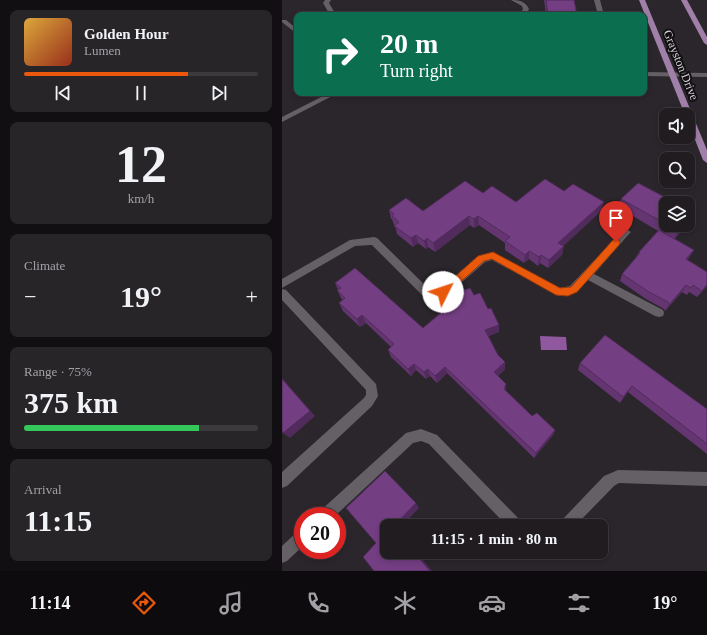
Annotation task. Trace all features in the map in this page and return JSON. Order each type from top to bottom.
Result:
[{"type":"main road","name":"Grayston Drive","points":[[642,0],[707,160]]},
{"type":"main road","points":[[684,0],[707,43]]},
{"type":"street","points":[[328,0],[326,6],[331,12]]},
{"type":"street","points":[[514,0],[524,5],[526,9],[524,12]]},
{"type":"street","points":[[597,0],[600,12]]},
{"type":"street","points":[[284,21],[294,29]]},
{"type":"street","points":[[647,74],[707,75]]},
{"type":"street","points":[[282,120],[328,96]]},
{"type":"street","points":[[282,284],[353,243],[374,241],[426,292],[435,295],[443,292],[482,259],[493,256],[559,292],[568,292],[574,289],[626,232]]},
{"type":"street","points":[[587,275],[659,313]]},
{"type":"street","points":[[282,294],[372,388],[372,396],[368,402],[282,481]]},
{"type":"street","points":[[335,507],[410,437],[421,435],[433,439],[509,519]]},
{"type":"street","points":[[573,519],[609,482],[618,476],[707,479]]},
{"type":"street","points":[[282,556],[294,545]]},
{"type":"shaded area","points":[[540,336],[566,337],[567,350],[541,350]]},
{"type":"building","points":[[546,0],[574,0],[576,12],[548,12]]},
{"type":"building","points":[[545,179],[564,191],[573,184],[604,202],[558,243],[564,246],[549,260],[541,255],[539,257],[529,251],[525,255],[505,241],[510,237],[478,216],[474,219],[469,216],[433,243],[427,238],[424,241],[416,235],[411,238],[394,226],[399,222],[392,216],[394,214],[389,210],[406,198],[423,211],[465,181],[483,193],[492,186],[516,202]]},
{"type":"building","points":[[638,183],[663,196],[659,196],[659,220],[621,199]]},
{"type":"building","points":[[659,230],[659,232],[662,232],[694,250],[686,259],[707,272],[707,284],[702,291],[693,285],[691,288],[686,285],[669,305],[668,302],[649,292],[622,274],[640,253],[639,252]]},
{"type":"building","points":[[355,268],[423,328],[449,306],[445,297],[470,288],[474,295],[480,293],[488,309],[491,308],[499,325],[485,330],[498,355],[505,362],[494,372],[506,384],[504,389],[532,416],[537,413],[555,430],[536,453],[445,367],[435,376],[428,369],[424,372],[414,364],[408,369],[388,350],[394,344],[362,315],[357,319],[339,303],[345,298],[337,290],[341,288],[335,283]]},
{"type":"building","points":[[605,335],[707,409],[707,444],[632,386],[623,397],[580,363]]},
{"type":"building","points":[[282,379],[310,411],[283,433],[282,431]]},
{"type":"building","points":[[385,471],[416,503],[401,519],[380,519],[380,559],[420,559],[430,571],[374,571],[363,557],[376,543],[346,508]]},
{"type":"route","points":[[443,292],[482,259],[493,256],[559,292],[568,292],[574,289],[616,242]]}]
